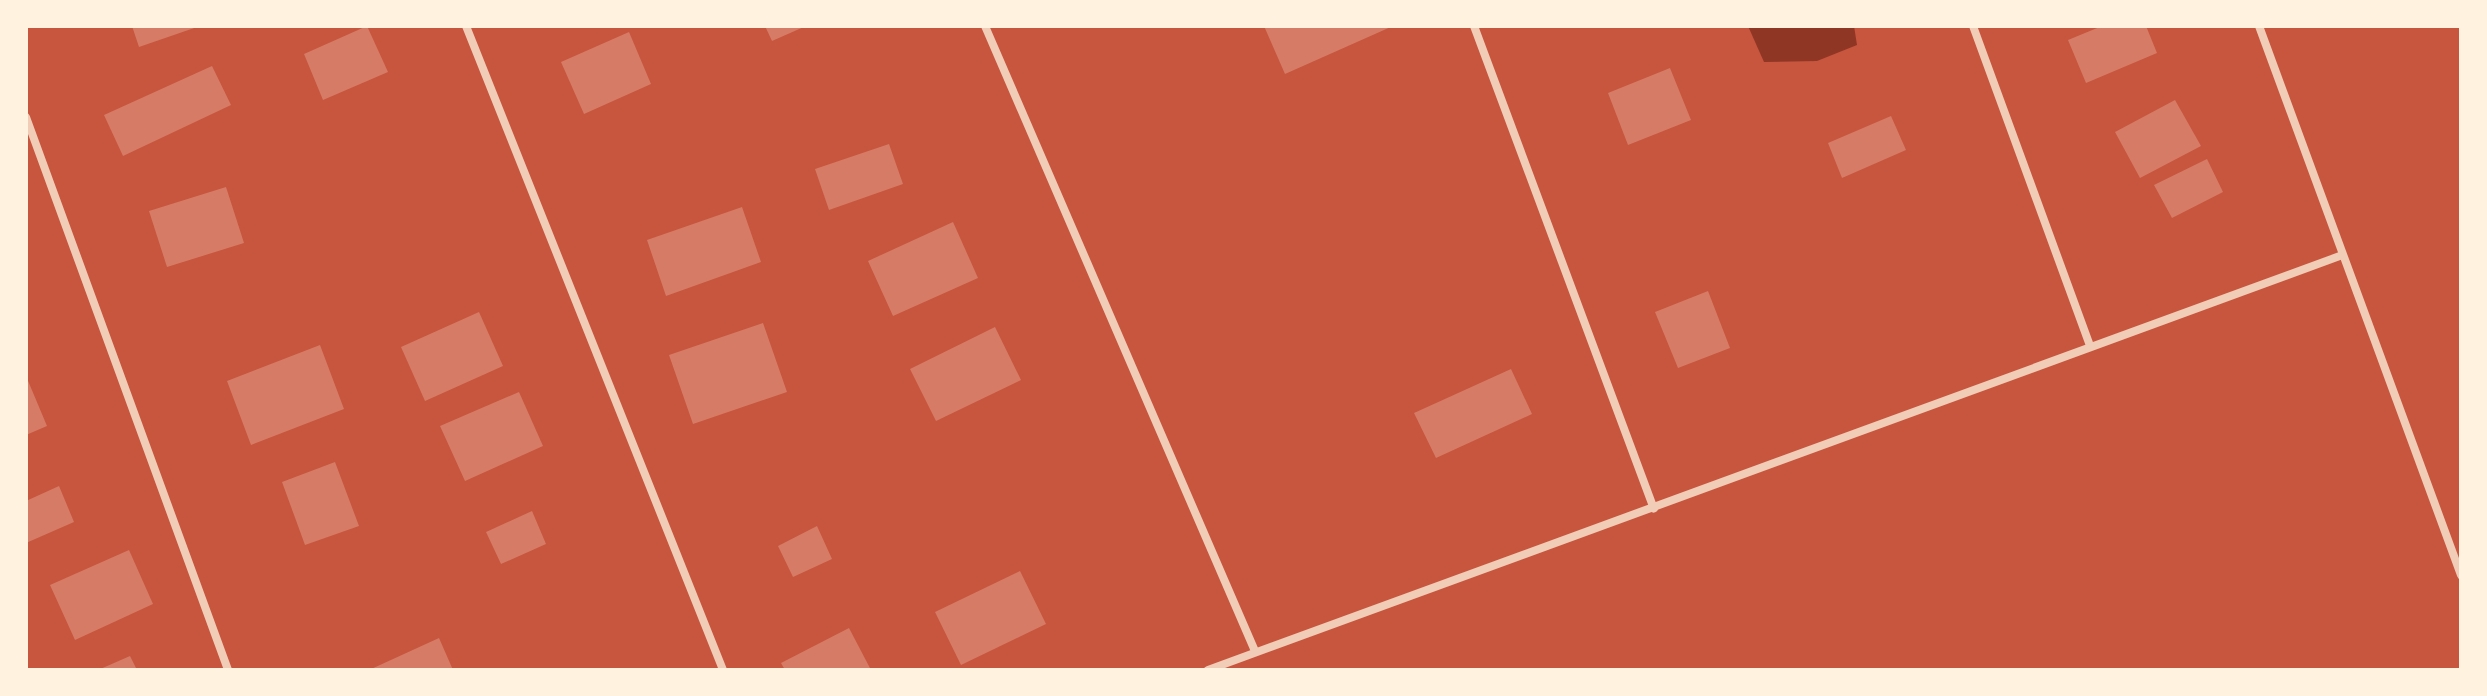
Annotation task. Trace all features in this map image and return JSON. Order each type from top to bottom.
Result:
[{"type":"street","points":[[466,26],[723,670]]},
{"type":"street","points":[[985,26],[1255,651]]},
{"type":"street","points":[[1474,26],[1654,509]]},
{"type":"street","points":[[1973,26],[2089,343]]},
{"type":"street","points":[[2259,26],[2340,256],[2461,575]]},
{"type":"street","points":[[26,117],[228,670]]},
{"type":"street","points":[[1208,670],[1654,509],[2089,343],[2340,256]]},
{"type":"shaded area","points":[[1748,26],[1854,26],[1857,45],[1817,61],[1764,62]]},
{"type":"building","points":[[132,26],[200,26],[139,47]]},
{"type":"building","points":[[367,26],[388,72],[323,100],[304,54]]},
{"type":"building","points":[[765,26],[806,26],[772,41]]},
{"type":"building","points":[[1264,26],[1393,26],[1285,74]]},
{"type":"building","points":[[2102,26],[2146,26],[2157,53],[2086,83],[2068,40]]},
{"type":"building","points":[[629,32],[651,84],[584,114],[561,62]]},
{"type":"building","points":[[212,66],[231,105],[123,156],[104,115]]},
{"type":"building","points":[[1670,68],[1691,120],[1628,145],[1608,93]]},
{"type":"building","points":[[2175,100],[2201,146],[2140,178],[2115,132]]},
{"type":"building","points":[[1891,116],[1906,150],[1842,178],[1828,143]]},
{"type":"building","points":[[889,144],[903,184],[829,210],[815,169]]},
{"type":"building","points":[[2207,159],[2223,192],[2172,218],[2154,185]]},
{"type":"building","points":[[226,187],[244,243],[167,267],[149,211]]},
{"type":"building","points":[[742,207],[761,262],[666,296],[647,240]]},
{"type":"building","points":[[953,222],[978,278],[893,316],[868,261]]},
{"type":"building","points":[[1708,291],[1730,348],[1678,368],[1655,312]]},
{"type":"building","points":[[479,312],[503,366],[425,401],[401,347]]},
{"type":"building","points":[[763,323],[787,392],[693,424],[669,355]]},
{"type":"building","points":[[995,327],[1021,380],[936,421],[910,369]]},
{"type":"building","points":[[320,345],[344,409],[251,445],[227,381]]},
{"type":"building","points":[[1511,369],[1532,414],[1436,458],[1414,413]]},
{"type":"building","points":[[26,376],[47,426],[26,435]]},
{"type":"building","points":[[519,392],[543,446],[465,481],[440,426]]},
{"type":"building","points":[[335,462],[359,526],[305,545],[282,482]]},
{"type":"building","points":[[59,486],[74,522],[26,543],[26,501]]},
{"type":"building","points":[[532,511],[546,544],[501,564],[486,532]]},
{"type":"building","points":[[817,526],[832,559],[793,577],[778,546]]},
{"type":"building","points":[[129,550],[153,604],[75,640],[50,585]]},
{"type":"building","points":[[1020,571],[1046,624],[961,665],[935,612]]},
{"type":"building","points":[[849,628],[871,670],[785,670],[781,663]]},
{"type":"building","points":[[439,638],[453,670],[369,670]]},
{"type":"building","points":[[130,656],[137,670],[98,670]]}]
